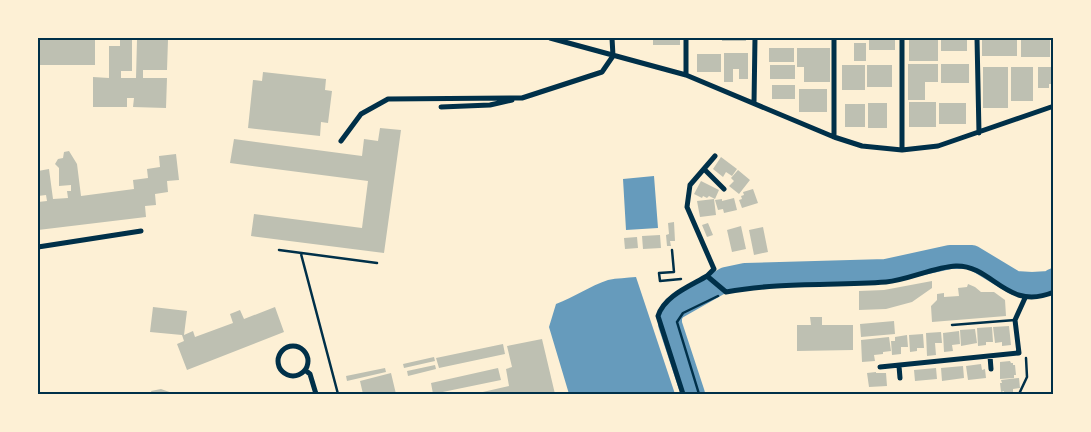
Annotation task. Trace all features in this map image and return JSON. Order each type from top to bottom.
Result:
[{"type":"street","points":[[550,38],[686,75],[834,137],[862,146],[902,150],[938,146],[1054,106]]},
{"type":"street","points":[[441,107],[490,105],[522,98],[602,72],[613,56],[612,38]]},
{"type":"street","points":[[686,38],[686,75]]},
{"type":"street","points":[[754,103],[755,38]]},
{"type":"street","points":[[834,38],[834,137]]},
{"type":"street","points":[[902,38],[902,150]]},
{"type":"street","points":[[977,38],[978,133]]},
{"type":"street","points":[[341,141],[360,114],[388,100],[522,98]]},
{"type":"street","points":[[683,394],[658,316],[660,308],[676,295],[709,277],[714,269],[687,207],[690,184],[715,156]]},
{"type":"street","points":[[704,169],[724,189]]},
{"type":"street","points":[[38,246],[141,230]]},
{"type":"street","points":[[709,277],[724,290],[753,287],[888,282],[956,266],[971,268],[1011,293],[1025,298],[1054,292]]},
{"type":"street","points":[[880,367],[1022,353],[1015,320],[1025,298]]},
{"type":"street","points":[[289,347],[301,349],[308,358],[305,370],[296,376],[285,373],[279,364],[281,353],[289,347]]},
{"type":"street","points":[[990,356],[991,369]]},
{"type":"street","points":[[899,366],[900,378]]},
{"type":"street","points":[[305,370],[310,374],[316,394]]},
{"type":"lane","points":[[279,250],[377,263]]},
{"type":"lane","points":[[301,254],[338,394]]},
{"type":"lane","points":[[952,326],[1015,320]]},
{"type":"path","points":[[671,280],[660,281],[659,273],[674,272],[672,250]]},
{"type":"path","points":[[699,394],[677,322],[683,314],[724,290]]},
{"type":"path","points":[[1019,394],[1027,377],[1022,353]]},
{"type":"water","points":[[654,176],[658,228],[626,230],[623,179]]},
{"type":"water","points":[[636,277],[675,394],[569,394],[549,327],[556,304],[608,280]]},
{"type":"building","points":[[38,38],[95,38],[95,65],[38,65]]},
{"type":"building","points":[[120,38],[132,38],[132,71],[121,71],[121,78],[136,78],[137,40],[168,40],[167,70],[143,70],[143,78],[167,78],[166,108],[133,107],[134,98],[127,98],[127,107],[93,107],[93,77],[109,78],[109,46],[120,46]]},
{"type":"building","points":[[653,38],[680,38],[680,45],[653,45]]},
{"type":"building","points":[[722,38],[746,38],[746,41],[722,41]]},
{"type":"building","points":[[798,38],[827,38],[827,40],[798,40]]},
{"type":"building","points":[[869,38],[895,38],[895,50],[869,50]]},
{"type":"building","points":[[909,38],[938,38],[938,61],[909,61]]},
{"type":"building","points":[[941,38],[967,38],[967,51],[941,51]]},
{"type":"building","points":[[982,38],[1017,38],[1017,56],[982,56]]},
{"type":"building","points":[[1021,38],[1050,38],[1050,57],[1021,57]]},
{"type":"building","points":[[854,43],[866,43],[866,61],[854,61]]},
{"type":"building","points":[[769,48],[794,48],[794,62],[769,62]]},
{"type":"building","points":[[797,48],[830,48],[830,82],[804,82],[804,67],[797,67]]},
{"type":"building","points":[[724,53],[748,53],[748,79],[739,79],[739,69],[733,69],[733,82],[724,82]]},
{"type":"building","points":[[697,54],[721,54],[721,72],[697,72]]},
{"type":"building","points":[[908,64],[938,64],[938,82],[925,82],[925,100],[908,100]]},
{"type":"building","points":[[941,64],[969,64],[969,83],[941,83]]},
{"type":"building","points":[[770,65],[795,65],[795,79],[770,79]]},
{"type":"building","points":[[842,65],[865,65],[865,90],[842,90]]},
{"type":"building","points":[[867,65],[892,65],[892,87],[867,87]]},
{"type":"building","points":[[983,67],[1008,67],[1008,108],[983,108]]},
{"type":"building","points":[[1011,67],[1033,67],[1033,101],[1011,101]]},
{"type":"building","points":[[1038,67],[1054,67],[1054,84],[1049,84],[1049,88],[1038,88]]},
{"type":"building","points":[[263,72],[326,79],[325,90],[332,91],[328,123],[321,122],[320,136],[248,128],[253,80],[262,81]]},
{"type":"building","points":[[772,85],[795,85],[795,99],[772,99]]},
{"type":"building","points":[[799,89],[827,89],[827,112],[799,112]]},
{"type":"building","points":[[909,102],[936,102],[936,127],[909,127]]},
{"type":"building","points":[[868,103],[887,103],[887,128],[868,128]]},
{"type":"building","points":[[939,103],[966,103],[966,124],[939,124]]},
{"type":"building","points":[[845,104],[865,104],[865,127],[845,127]]},
{"type":"building","points":[[380,128],[401,130],[384,253],[251,236],[254,214],[362,228],[368,181],[230,163],[234,139],[362,156],[364,139],[378,141]]},
{"type":"building","points":[[69,151],[77,164],[81,196],[134,189],[133,180],[148,178],[147,169],[160,167],[159,156],[176,154],[179,180],[167,181],[168,192],[155,194],[156,205],[145,206],[146,217],[38,230],[38,202],[47,201],[46,195],[38,196],[38,171],[49,169],[53,199],[68,198],[67,191],[71,191],[71,185],[59,186],[59,168],[55,164],[58,159],[63,158],[64,152]]},
{"type":"building","points":[[721,157],[737,169],[732,176],[726,172],[723,177],[713,169]]},
{"type":"building","points":[[738,170],[750,180],[739,194],[729,186],[734,181],[731,178]]},
{"type":"building","points":[[701,181],[719,190],[715,199],[709,196],[707,198],[703,196],[702,198],[694,194]]},
{"type":"building","points":[[753,189],[758,203],[742,208],[739,200],[744,195],[743,192]]},
{"type":"building","points":[[734,198],[737,210],[724,213],[723,209],[718,210],[715,200],[722,199],[722,201]]},
{"type":"building","points":[[714,199],[716,215],[700,217],[697,201]]},
{"type":"building","points":[[674,222],[675,241],[670,241],[671,246],[667,246],[668,223]]},
{"type":"building","points":[[708,223],[713,235],[707,237],[702,225]]},
{"type":"building","points":[[741,226],[746,249],[732,252],[727,230]]},
{"type":"building","points":[[763,227],[768,252],[754,255],[749,230]]},
{"type":"building","points":[[660,235],[661,248],[643,249],[642,236]]},
{"type":"building","points":[[637,237],[638,248],[625,249],[624,238]]},
{"type":"building","points":[[932,281],[932,288],[912,302],[886,309],[859,310],[859,291],[884,290]]},
{"type":"building","points":[[968,284],[981,292],[994,292],[1005,300],[1006,316],[932,322],[931,306],[937,300],[937,294],[944,293],[944,297],[959,296],[958,288],[967,287]]},
{"type":"building","points":[[153,307],[187,311],[184,335],[193,331],[195,337],[233,323],[230,314],[240,310],[244,319],[275,307],[284,332],[187,370],[177,344],[184,341],[182,335],[150,332]]},
{"type":"building","points":[[810,317],[822,317],[822,325],[853,325],[853,350],[797,351],[797,325],[811,325]]},
{"type":"building","points":[[894,321],[895,334],[861,337],[860,324]]},
{"type":"building","points":[[1009,326],[1011,345],[1002,346],[1002,342],[995,343],[993,327]]},
{"type":"building","points":[[992,327],[993,342],[986,342],[986,345],[978,346],[977,328]]},
{"type":"building","points":[[975,329],[977,343],[961,346],[960,330]]},
{"type":"building","points":[[959,331],[960,344],[952,345],[953,351],[944,352],[943,333]]},
{"type":"building","points":[[941,332],[942,343],[935,343],[936,355],[927,356],[926,333]]},
{"type":"building","points":[[923,334],[924,348],[917,348],[917,351],[910,352],[909,335]]},
{"type":"building","points":[[907,335],[908,347],[901,347],[901,354],[892,355],[891,341],[895,341],[895,337]]},
{"type":"building","points":[[889,337],[891,351],[874,355],[875,361],[862,362],[861,340]]},
{"type":"building","points":[[542,339],[555,394],[474,394],[509,386],[506,369],[512,367],[507,346]]},
{"type":"building","points":[[503,344],[505,354],[439,368],[436,358]]},
{"type":"building","points":[[434,357],[435,361],[404,368],[403,364]]},
{"type":"building","points":[[1010,361],[1015,365],[1016,375],[1014,375],[1014,378],[1000,379],[1000,362]]},
{"type":"building","points":[[981,364],[982,370],[985,369],[986,378],[968,380],[966,366]]},
{"type":"building","points":[[435,365],[436,369],[408,376],[407,371]]},
{"type":"building","points":[[963,366],[964,378],[942,381],[941,368]]},
{"type":"building","points":[[385,368],[386,372],[347,381],[346,376]]},
{"type":"building","points":[[498,368],[501,380],[433,394],[431,383]]},
{"type":"building","points":[[936,368],[937,379],[915,381],[914,370]]},
{"type":"building","points":[[391,373],[396,394],[363,394],[360,381]]},
{"type":"building","points":[[867,373],[886,373],[887,386],[869,387]]},
{"type":"building","points":[[1019,378],[1020,388],[1013,389],[1013,392],[1001,392],[1001,380]]},
{"type":"building","points":[[161,389],[175,394],[152,394],[151,391]]},
{"type":"waterway","points":[[693,394],[670,324],[670,315],[675,308],[726,279],[745,275],[886,271],[950,257],[972,257],[1015,283],[1049,283],[1054,280]]}]
